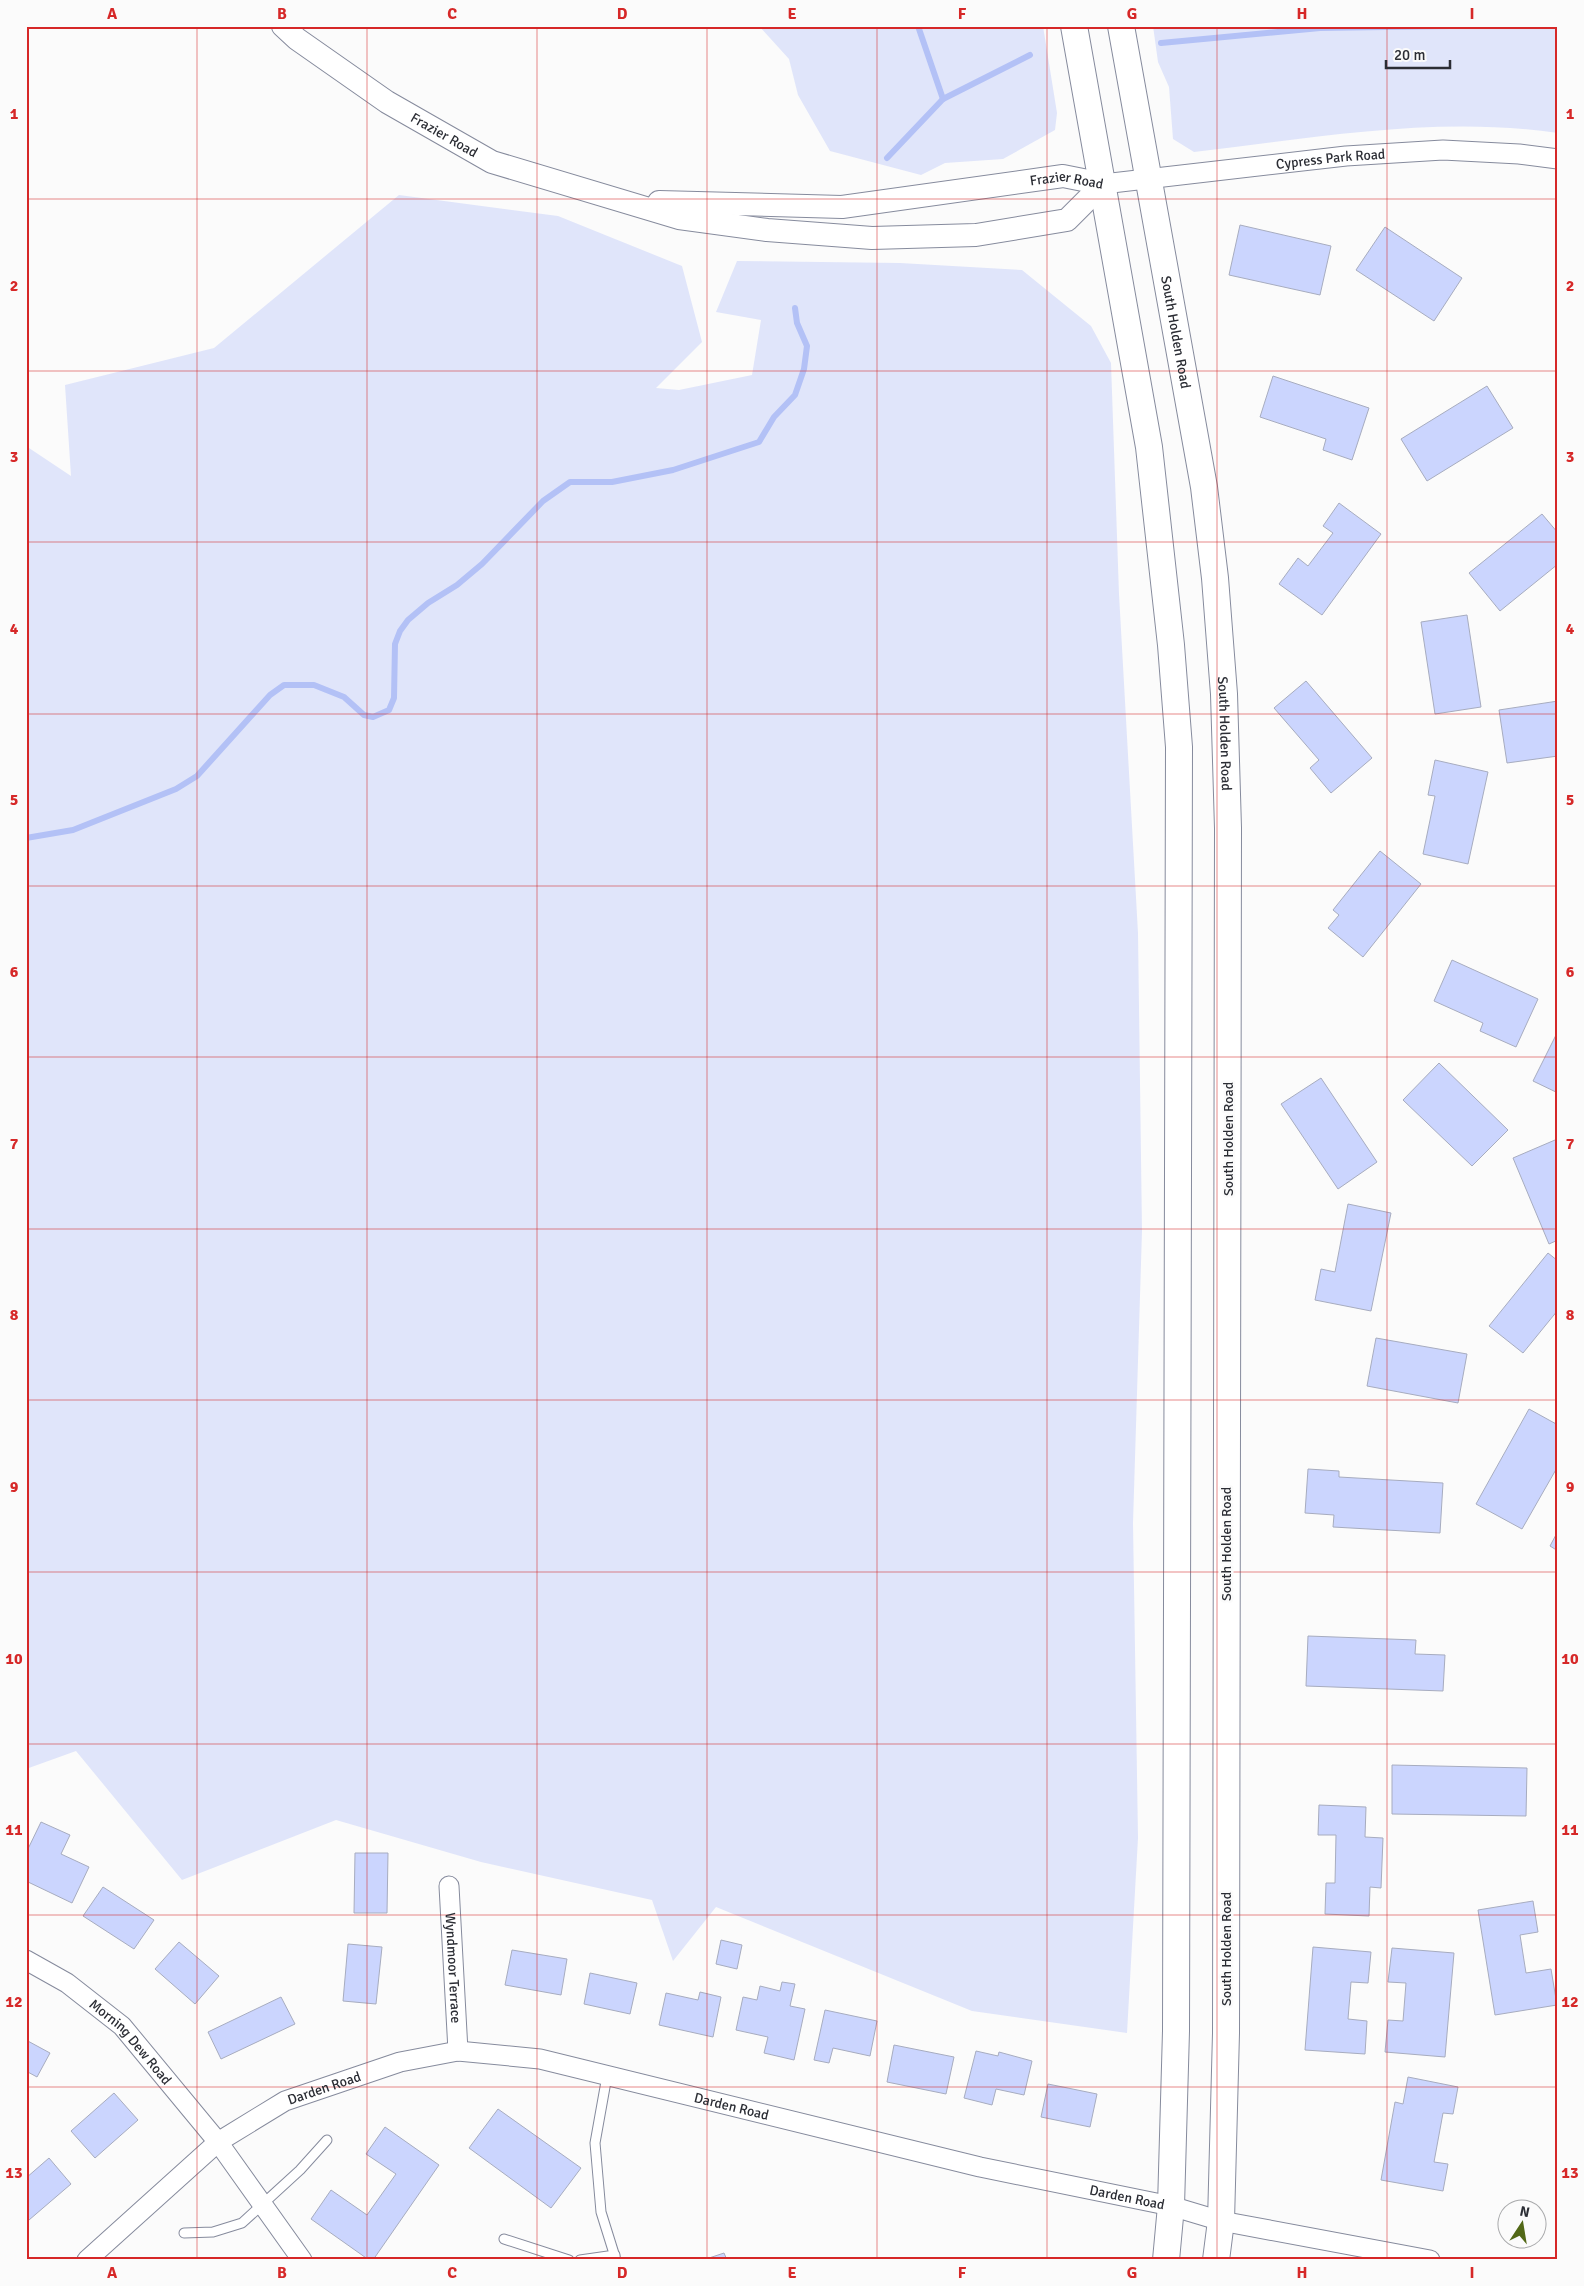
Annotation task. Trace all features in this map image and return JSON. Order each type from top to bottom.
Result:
[{"type":"main road","points":[[1074,26],[1149,447],[1170,635],[1179,747],[1176,2031],[1171,2206],[1166,2260]]},
{"type":"main road","name":"South Holden Road","points":[[1121,26],[1204,487],[1215,578],[1224,704],[1228,828],[1226,2034],[1221,2221],[1216,2260]]},
{"type":"street","name":"Frazier Road","points":[[283,26],[297,39],[387,102],[492,162],[680,218],[767,230],[872,238],[976,236],[1067,220],[1103,184]]},
{"type":"street","name":"Cypress Park Road","points":[[1103,184],[1346,156],[1443,150],[1519,154],[1558,159]]},
{"type":"street","name":"Frazier Road","points":[[625,202],[842,207],[1063,176],[1103,184]]},
{"type":"street","name":"Wyndmoor Terrace","points":[[449,1886],[458,2051]]},
{"type":"street","name":"Morning Dew Road","points":[[26,1960],[67,1983],[122,2026],[218,2142],[302,2260]]},
{"type":"street","name":"Darden Road","points":[[87,2260],[218,2142],[285,2101],[400,2062],[458,2051],[540,2059],[980,2167],[1171,2206],[1221,2221],[1430,2260]]},
{"type":"lane","points":[[580,2260],[615,2257],[601,2212],[595,2143],[607,2076]]},
{"type":"lane","points":[[184,2233],[213,2232],[242,2223],[300,2170],[328,2140]]},
{"type":"lane","points":[[504,2240],[569,2260]]},
{"type":"shaded area","points":[[759,26],[1043,26],[1057,113],[1055,130],[1003,159],[945,163],[921,175],[830,151],[798,95],[789,59]]},
{"type":"shaded area","points":[[1153,26],[1558,26],[1558,133],[1513,128],[1421,127],[1330,135],[1194,152],[1173,139],[1169,87],[1158,62]]},
{"type":"shaded area","points":[[399,195],[558,216],[682,266],[702,342],[656,388],[679,390],[752,375],[761,320],[716,312],[737,261],[900,263],[1022,270],[1091,326],[1111,363],[1119,594],[1138,933],[1142,1231],[1133,1523],[1138,1838],[1127,2033],[972,2011],[716,1907],[673,1961],[652,1900],[481,1862],[336,1820],[182,1880],[76,1751],[26,1769],[26,446],[71,476],[65,385],[214,348]]},
{"type":"building","points":[[1240,225],[1331,246],[1320,295],[1229,275]]},
{"type":"building","points":[[1385,227],[1462,278],[1434,321],[1356,270]]},
{"type":"building","points":[[1273,376],[1369,408],[1352,460],[1323,450],[1326,439],[1260,417]]},
{"type":"building","points":[[1487,386],[1513,428],[1427,481],[1401,439]]},
{"type":"building","points":[[1339,503],[1381,534],[1322,615],[1279,584],[1298,558],[1308,566],[1333,533],[1323,526]]},
{"type":"building","points":[[1542,514],[1558,533],[1558,564],[1500,611],[1469,573]]},
{"type":"building","points":[[1467,615],[1481,707],[1435,714],[1421,622]]},
{"type":"building","points":[[1306,681],[1372,758],[1331,793],[1310,768],[1319,760],[1274,708]]},
{"type":"building","points":[[1558,701],[1558,756],[1507,763],[1499,710]]},
{"type":"building","points":[[1435,760],[1488,772],[1468,864],[1423,854],[1435,796],[1428,795]]},
{"type":"building","points":[[1380,851],[1421,884],[1363,957],[1328,928],[1339,915],[1333,910]]},
{"type":"building","points":[[1452,960],[1538,999],[1516,1047],[1480,1031],[1483,1023],[1434,1001]]},
{"type":"building","points":[[1556,1035],[1558,1036],[1558,1093],[1533,1081]]},
{"type":"building","points":[[1439,1063],[1508,1130],[1472,1166],[1403,1100]]},
{"type":"building","points":[[1321,1078],[1377,1162],[1338,1189],[1281,1104]]},
{"type":"building","points":[[1555,1140],[1558,1146],[1558,1240],[1549,1244],[1513,1158]]},
{"type":"building","points":[[1348,1204],[1391,1213],[1371,1311],[1315,1300],[1321,1269],[1335,1272]]},
{"type":"building","points":[[1548,1253],[1558,1261],[1558,1310],[1523,1353],[1489,1326]]},
{"type":"building","points":[[1376,1338],[1467,1354],[1458,1403],[1367,1386]]},
{"type":"building","points":[[1529,1409],[1558,1425],[1558,1466],[1522,1529],[1476,1504]]},
{"type":"building","points":[[1308,1469],[1339,1471],[1339,1477],[1443,1483],[1440,1533],[1333,1527],[1334,1515],[1305,1513]]},
{"type":"building","points":[[1558,1531],[1558,1551],[1550,1546]]},
{"type":"building","points":[[1308,1636],[1416,1640],[1415,1654],[1445,1655],[1443,1691],[1306,1686]]},
{"type":"building","points":[[1392,1765],[1527,1768],[1526,1816],[1392,1814]]},
{"type":"building","points":[[1319,1805],[1366,1807],[1365,1837],[1383,1838],[1381,1888],[1370,1887],[1369,1916],[1325,1914],[1326,1883],[1335,1883],[1336,1835],[1318,1835]]},
{"type":"building","points":[[41,1822],[70,1835],[61,1854],[89,1867],[72,1903],[26,1881],[26,1853]]},
{"type":"building","points":[[355,1853],[388,1853],[387,1913],[354,1913]]},
{"type":"building","points":[[103,1887],[154,1920],[134,1949],[83,1916]]},
{"type":"building","points":[[1533,1901],[1538,1932],[1520,1935],[1526,1973],[1551,1969],[1557,2005],[1495,2015],[1478,1910]]},
{"type":"building","points":[[721,1940],[742,1945],[737,1969],[716,1964]]},
{"type":"building","points":[[179,1942],[219,1976],[195,2004],[155,1969]]},
{"type":"building","points":[[348,1944],[382,1947],[376,2004],[343,2001]]},
{"type":"building","points":[[1313,1947],[1371,1952],[1368,1983],[1351,1982],[1348,2019],[1367,2021],[1365,2054],[1305,2050]]},
{"type":"building","points":[[1392,1948],[1454,1953],[1445,2057],[1385,2052],[1388,2020],[1403,2021],[1406,1983],[1388,1982]]},
{"type":"building","points":[[512,1950],[567,1959],[561,1995],[505,1985]]},
{"type":"building","points":[[590,1973],[637,1983],[630,2014],[584,2004]]},
{"type":"building","points":[[782,1982],[795,1984],[790,2006],[805,2009],[794,2060],[764,2053],[768,2037],[736,2030],[743,1997],[757,2000],[760,1986],[780,1991]]},
{"type":"building","points":[[700,1992],[721,1997],[713,2037],[659,2025],[666,1993],[698,2000]]},
{"type":"building","points":[[281,1997],[295,2024],[221,2059],[208,2032]]},
{"type":"building","points":[[825,2010],[877,2021],[870,2056],[833,2048],[829,2063],[814,2060]]},
{"type":"building","points":[[26,2040],[50,2053],[37,2077],[26,2071]]},
{"type":"building","points":[[894,2045],[954,2057],[946,2094],[887,2082]]},
{"type":"building","points":[[976,2051],[998,2056],[999,2052],[1032,2061],[1024,2095],[996,2089],[992,2105],[964,2098]]},
{"type":"building","points":[[1408,2077],[1458,2087],[1453,2114],[1443,2113],[1434,2162],[1448,2164],[1443,2191],[1381,2180],[1395,2102],[1403,2104]]},
{"type":"building","points":[[1048,2084],[1097,2094],[1090,2127],[1041,2117]]},
{"type":"building","points":[[114,2093],[138,2120],[95,2158],[71,2131]]},
{"type":"building","points":[[498,2109],[581,2168],[551,2208],[469,2148]]},
{"type":"building","points":[[385,2127],[439,2165],[373,2260],[369,2260],[311,2219],[331,2190],[367,2215],[396,2174],[366,2154]]},
{"type":"building","points":[[49,2158],[71,2184],[29,2220],[26,2217],[26,2178]]},
{"type":"building","points":[[724,2253],[727,2260],[703,2260]]},
{"type":"waterway","points":[[918,26],[943,99]]},
{"type":"waterway","points":[[1161,43],[1320,28],[1451,26]]},
{"type":"waterway","points":[[887,158],[943,99],[1030,55]]},
{"type":"waterway","points":[[26,838],[73,830],[176,789],[197,776],[270,695],[284,685],[314,685],[344,697],[364,715],[373,717],[389,710],[394,698],[395,644],[400,631],[408,620],[428,603],[457,585],[482,564],[543,501],[570,482],[612,482],[673,470],[759,442],[774,417],[795,395],[804,369],[807,346],[797,323],[795,308]]}]
